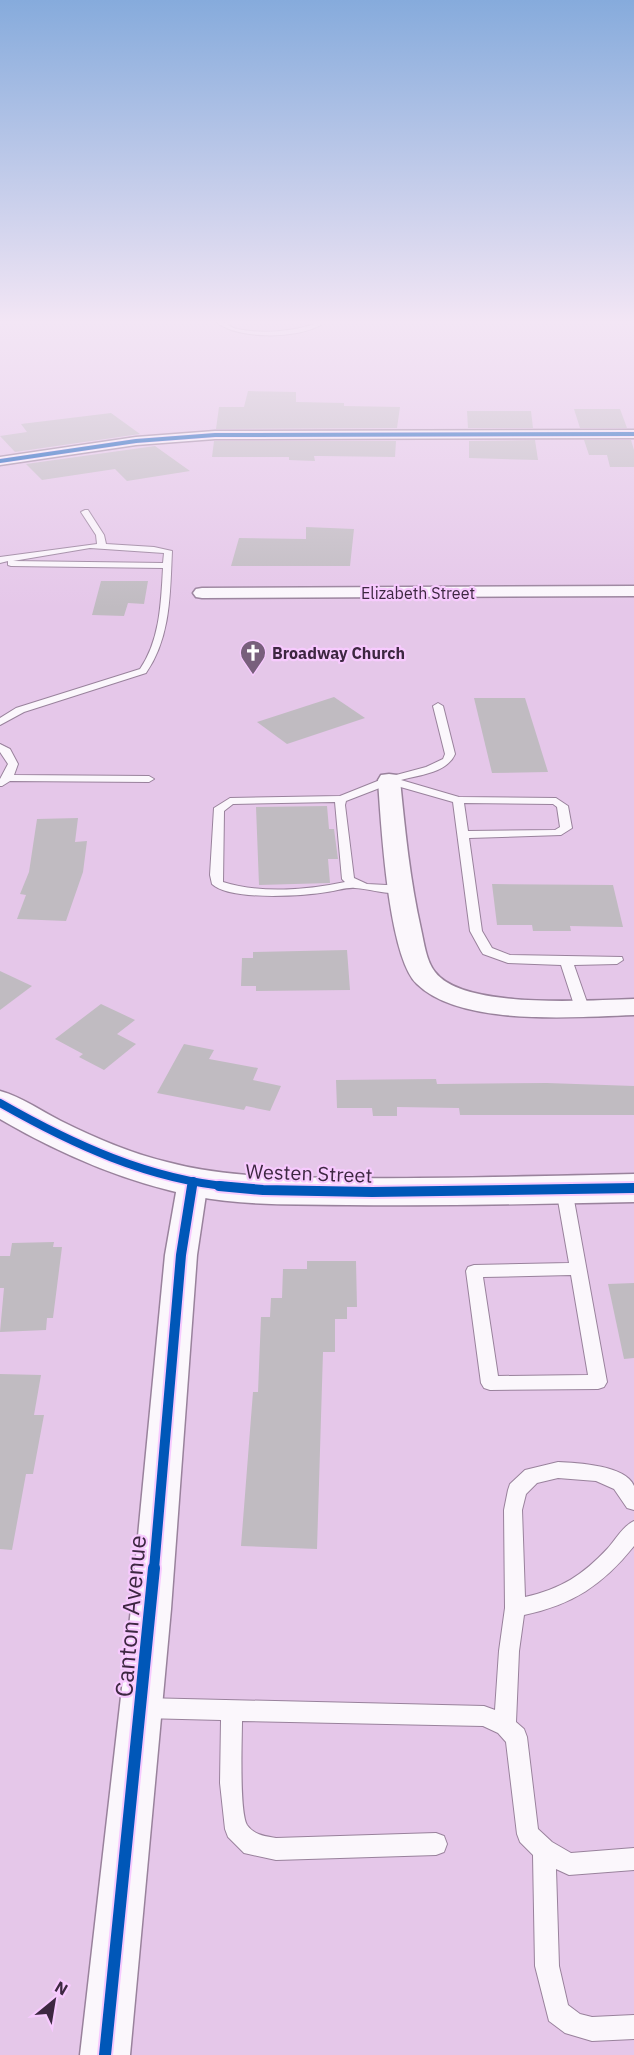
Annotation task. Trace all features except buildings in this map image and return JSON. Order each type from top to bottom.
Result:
[{"type":"street","points":[[0,461],[135,441],[215,435],[634,434]]},
{"type":"street","name":"Elizabeth Street","points":[[202,593],[634,591]]},
{"type":"street","points":[[389,780],[392,824],[414,955],[426,978],[443,991],[478,1003],[509,1007],[634,1007]]},
{"type":"street","name":"Westen Street","points":[[0,1103],[80,1147],[122,1163],[193,1182],[241,1189],[371,1192],[634,1188]]},
{"type":"street","name":"Canton Avenue","points":[[105,2055],[141,1707],[181,1255],[193,1182]]},
{"type":"lane","points":[[85,512],[100,535],[102,546]]},
{"type":"lane","points":[[0,561],[65,549],[102,546],[168,551],[162,622],[154,651],[143,671],[20,710],[0,722]]},
{"type":"lane","points":[[0,561],[38,566],[167,566]]},
{"type":"lane","points":[[354,884],[334,889],[245,891],[218,884],[216,875],[218,810],[223,804],[244,800],[342,798],[389,780],[430,769],[447,761],[450,754],[438,706]]},
{"type":"lane","points":[[0,747],[6,751],[13,764],[4,781],[149,779]]},
{"type":"lane","points":[[389,780],[458,801],[556,801],[562,806],[566,828],[557,833],[463,835]]},
{"type":"lane","points":[[342,798],[339,805],[348,879],[354,884],[369,888],[402,889]]},
{"type":"lane","points":[[458,801],[476,931],[487,951],[508,959],[617,960]]},
{"type":"lane","points":[[567,961],[582,1008]]},
{"type":"lane","points":[[564,1189],[598,1382],[490,1383],[474,1270],[577,1269]]},
{"type":"lane","points":[[505,1726],[509,1651],[515,1608],[513,1510],[517,1490],[532,1476],[558,1470],[597,1473],[621,1483],[634,1502]]},
{"type":"lane","points":[[515,1608],[546,1601],[571,1591],[618,1553],[634,1530]]},
{"type":"lane","points":[[141,1707],[484,1716],[505,1726],[516,1737],[528,1834],[544,1850],[569,1864],[634,1859]]},
{"type":"lane","points":[[232,1710],[231,1784],[236,1829],[252,1845],[276,1849],[436,1844]]},
{"type":"lane","points":[[544,1850],[547,1966],[558,2012],[574,2024],[592,2029],[634,2027]]},
{"type":"cycle path","points":[[0,461],[136,441],[215,435],[634,434]]},
{"type":"cycle path","points":[[0,1103],[47,1129],[116,1160],[166,1176],[210,1185],[263,1190],[372,1192],[634,1188]]},
{"type":"cycle path","points":[[105,2055],[151,1609],[181,1255],[193,1181]]},
{"type":"place","name":"Broadway Church","points":[[253,676]]}]
